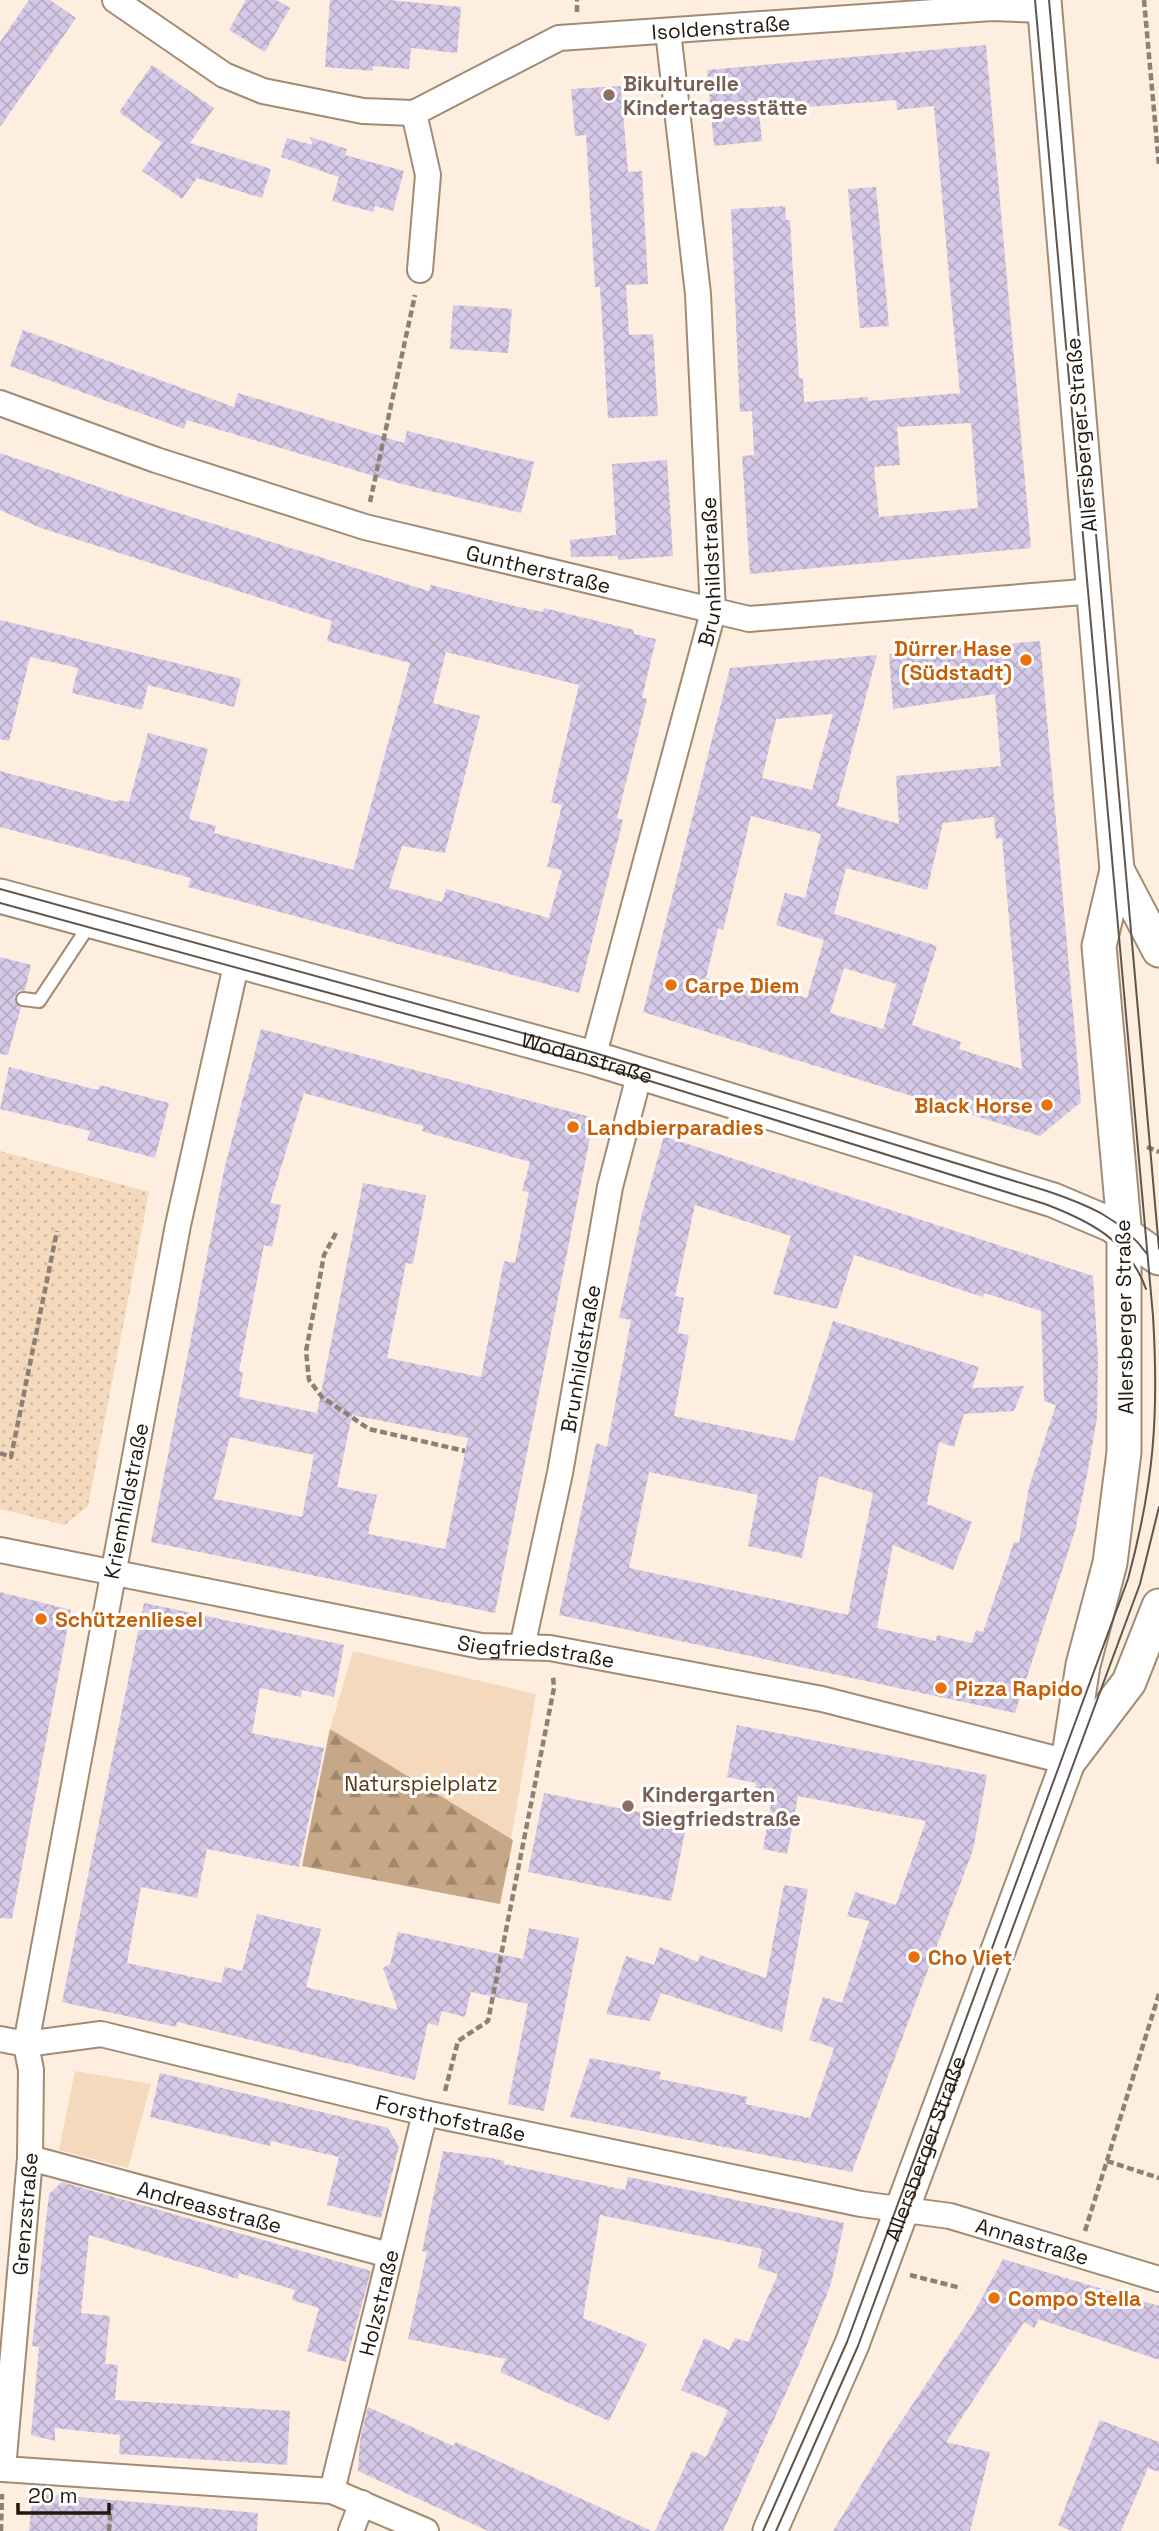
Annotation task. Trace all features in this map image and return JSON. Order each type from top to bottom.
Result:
[{"type":"main road","name":"Allersberger Straße","points":[[770,2531],[852,2344],[1068,1762],[1083,1665],[1110,1563],[1122,1479],[1125,1410],[1124,1233],[1099,946],[1117,870],[1045,5]]},
{"type":"main road","name":"Allersberger Straße","points":[[1117,870],[1159,950]]},
{"type":"main road","name":"Wodanstraße","points":[[0,896],[593,1058],[1053,1200],[1124,1233],[1159,1258]]},
{"type":"main road","name":"Allersberger Straße","points":[[1068,1762],[1129,1682],[1159,1606]]},
{"type":"street","name":"Isoldenstraße","points":[[115,0],[224,75],[263,91],[363,111],[414,113],[559,38],[1045,5]]},
{"type":"street","name":"Brunhildstraße","points":[[593,1058],[713,612],[698,294],[668,31]]},
{"type":"street","points":[[414,113],[428,175],[420,270]]},
{"type":"street","name":"Guntherstraße","points":[[0,403],[156,460],[365,527],[749,619],[1095,591]]},
{"type":"street","name":"Kriemhildstraße","points":[[26,2044],[75,1794],[178,1225],[237,961]]},
{"type":"street","name":"Brunhildstraße","points":[[522,1647],[560,1473],[610,1187],[640,1072]]},
{"type":"street","name":"Siegfriedstraße","points":[[0,1550],[481,1646],[550,1647],[822,1699],[1068,1762]]},
{"type":"street","name":"Forsthofstraße","points":[[0,2039],[26,2044],[102,2034],[432,2114],[861,2204],[903,2208]]},
{"type":"street","name":"Grenzstraße","points":[[3,2469],[30,2158],[31,2070],[26,2044]]},
{"type":"street","name":"Holzstraße","points":[[332,2491],[389,2255],[432,2114]]},
{"type":"street","name":"Andreasstraße","points":[[30,2158],[389,2255]]},
{"type":"street","name":"Annastraße","points":[[903,2208],[950,2216],[1159,2279]]},
{"type":"street","points":[[3,2469],[332,2491],[426,2531]]},
{"type":"street","points":[[351,2531],[362,2503]]},
{"type":"lane","points":[[23,999],[39,1001],[93,921]]},
{"type":"path","points":[[1144,0],[1159,166]]},
{"type":"path","points":[[365,527],[420,270]]},
{"type":"path","points":[[0,1453],[11,1457],[57,1231]]},
{"type":"path","points":[[336,1233],[324,1255],[306,1352],[309,1380],[322,1398],[369,1429],[465,1451]]},
{"type":"path","points":[[432,2114],[458,2040],[488,2021],[554,1688],[550,1647]]},
{"type":"path","points":[[1077,2255],[1159,1994]]},
{"type":"path","points":[[1107,2161],[1159,2178]]},
{"type":"path","points":[[899,2272],[961,2288]]},
{"type":"path","points":[[1,2531],[3,2469]]},
{"type":"green space","points":[[0,1151],[149,1192],[88,1506],[65,1525],[0,1509]]},
{"type":"green space","name":"Naturspielplatz","points":[[353,1651],[536,1694],[500,1904],[302,1866],[330,1729]]},
{"type":"green space","points":[[330,1729],[513,1840],[500,1904],[302,1866]]},
{"type":"green space","points":[[75,2071],[151,2084],[128,2168],[59,2150]]},
{"type":"building","points":[[29,0],[50,0],[76,18],[0,127],[0,42]]},
{"type":"building","points":[[246,0],[276,0],[290,8],[265,52],[229,30]]},
{"type":"building","points":[[330,0],[389,0],[461,7],[457,53],[411,48],[409,69],[373,66],[373,71],[325,67]]},
{"type":"building","points":[[986,45],[1031,548],[750,574],[742,456],[754,455],[752,411],[740,412],[731,209],[785,206],[786,220],[790,220],[799,378],[803,378],[804,402],[868,397],[868,401],[960,393],[934,106],[897,110],[896,100],[759,111],[762,141],[714,146],[707,70]],"holes":[[[971,423],[978,508],[879,517],[874,467],[900,465],[897,427]]]},
{"type":"building","points":[[152,65],[214,108],[190,143],[271,169],[262,198],[197,178],[182,199],[142,171],[162,143],[119,112]]},
{"type":"building","points":[[621,86],[628,172],[642,171],[648,284],[626,285],[629,335],[653,334],[658,416],[608,418],[600,287],[595,287],[586,135],[575,136],[571,89]]},
{"type":"building","points":[[310,137],[347,149],[345,155],[404,171],[393,211],[375,206],[373,212],[332,201],[339,177],[281,157],[287,138],[313,145]]},
{"type":"building","points":[[876,187],[889,326],[860,328],[848,189]]},
{"type":"building","points":[[453,305],[512,309],[508,353],[450,349]]},
{"type":"building","points":[[23,330],[234,407],[238,393],[404,443],[407,431],[534,462],[521,513],[394,482],[187,420],[184,429],[10,366]]},
{"type":"building","points":[[0,453],[140,501],[429,591],[431,585],[543,612],[544,608],[634,630],[634,634],[656,639],[642,698],[647,699],[617,818],[623,820],[579,993],[188,887],[191,878],[0,827],[0,771],[117,802],[129,802],[148,733],[208,749],[189,819],[216,826],[214,833],[353,870],[410,663],[327,641],[332,621],[41,528],[0,510]],"holes":[[[446,652],[579,685],[551,802],[562,805],[547,867],[562,870],[549,918],[446,889],[442,902],[389,888],[402,846],[445,853],[480,716],[433,703]]]},
{"type":"building","points":[[667,460],[673,556],[618,560],[618,556],[571,557],[570,540],[616,535],[612,464]]},
{"type":"building","points":[[0,620],[241,679],[234,707],[148,685],[142,710],[72,693],[78,668],[30,657],[9,741],[0,739]]},
{"type":"building","points":[[1040,641],[1081,1102],[1040,1136],[643,1012],[730,668],[877,655],[837,806],[899,824],[896,776],[1001,766],[995,694],[893,709],[889,654]],"holes":[[[833,714],[812,790],[762,778],[776,719]],[[751,816],[821,834],[805,898],[785,893],[776,925],[824,940],[807,998],[766,986],[765,992],[750,987],[749,991],[706,978],[718,928],[723,930]],[[994,817],[996,839],[1002,838],[1022,1069],[959,1049],[961,1042],[912,1025],[937,946],[834,914],[846,868],[927,890],[943,823]],[[844,968],[896,984],[883,1029],[830,1013]]]},
{"type":"building","points":[[0,957],[31,965],[25,990],[19,991],[14,997],[21,1007],[8,1055],[0,1054]]},
{"type":"building","points":[[261,1029],[594,1118],[495,1613],[151,1542],[224,1170]],"holes":[[[304,1093],[423,1126],[422,1131],[530,1162],[522,1191],[529,1192],[515,1263],[504,1261],[481,1377],[387,1358],[406,1263],[413,1264],[426,1195],[363,1183],[317,1413],[239,1397],[243,1372],[239,1371],[264,1245],[272,1247],[281,1205],[270,1203]],[[352,1415],[468,1438],[445,1549],[368,1534],[377,1495],[337,1487]],[[230,1437],[314,1455],[302,1517],[214,1499]]]},
{"type":"building","points":[[9,1067],[98,1090],[100,1085],[169,1103],[155,1158],[87,1140],[90,1131],[0,1109]]},
{"type":"building","points":[[664,1136],[1093,1276],[1098,1357],[1097,1418],[1087,1475],[1075,1531],[1015,1713],[559,1615],[596,1443],[607,1447],[631,1320],[619,1318],[642,1214]],"holes":[[[695,1205],[791,1236],[773,1294],[837,1309],[854,1255],[983,1297],[984,1293],[1041,1311],[1044,1401],[1056,1405],[1029,1487],[1019,1543],[1014,1542],[983,1632],[976,1630],[972,1643],[937,1635],[936,1641],[877,1628],[893,1545],[953,1570],[972,1522],[927,1504],[939,1442],[954,1447],[964,1414],[1014,1411],[1024,1386],[972,1388],[979,1367],[833,1321],[794,1441],[674,1416],[689,1335],[678,1333],[684,1298],[675,1296]],[[649,1472],[758,1495],[748,1546],[802,1558],[819,1476],[873,1493],[848,1615],[629,1568]]]},
{"type":"building","points":[[0,1592],[71,1610],[12,1919],[0,1918]]},
{"type":"building","points":[[144,1603],[344,1645],[334,1697],[302,1690],[301,1697],[260,1688],[252,1733],[324,1748],[299,1867],[207,1849],[197,1898],[141,1887],[127,1963],[221,1983],[225,1967],[242,1971],[257,1914],[321,1929],[306,1987],[398,2010],[383,1968],[390,1964],[398,1932],[523,1959],[529,1928],[579,1938],[544,2111],[508,2104],[528,2004],[471,1992],[465,2017],[442,2011],[438,2026],[428,2023],[415,2080],[177,2022],[176,2027],[62,2002]]},
{"type":"building","points":[[737,1725],[987,1775],[973,1850],[852,2172],[570,2117],[590,2058],[661,2072],[659,2079],[748,2097],[745,2104],[810,2118],[834,2048],[809,2040],[823,1997],[842,2003],[869,1921],[847,1916],[855,1892],[896,1905],[926,1821],[798,1796],[787,1854],[763,1849],[773,1794],[755,1791],[756,1783],[727,1777]]},
{"type":"building","points":[[544,1793],[687,1822],[671,1901],[528,1872]]},
{"type":"building","points":[[784,1885],[808,1889],[782,2032],[661,1993],[650,2021],[606,2014],[626,1956],[654,1965],[660,1947],[698,1962],[700,1955],[766,1978]]},
{"type":"building","points":[[160,2073],[388,2128],[399,2146],[381,2218],[327,2205],[339,2157],[271,2141],[270,2146],[150,2117]]},
{"type":"building","points":[[443,2151],[491,2158],[504,2161],[504,2164],[625,2190],[628,2177],[844,2223],[831,2284],[800,2362],[723,2531],[655,2531],[692,2451],[706,2457],[728,2410],[681,2390],[704,2338],[729,2350],[735,2338],[748,2342],[778,2274],[758,2268],[762,2249],[600,2215],[583,2318],[647,2344],[609,2421],[500,2372],[506,2359],[408,2339],[427,2252],[422,2251]]},
{"type":"building","points":[[62,2182],[371,2271],[346,2362],[307,2351],[319,2308],[292,2300],[295,2290],[239,2273],[238,2279],[89,2235],[81,2313],[110,2316],[105,2364],[118,2365],[115,2400],[290,2411],[287,2465],[119,2454],[120,2435],[55,2428],[55,2441],[31,2435],[39,2347],[32,2346],[49,2194]]},
{"type":"building","points":[[1003,2259],[1159,2306],[1159,2360],[1039,2319],[1034,2328],[1024,2322],[946,2442],[990,2452],[970,2531],[833,2531],[888,2441],[973,2314]]},
{"type":"building","points":[[368,2407],[453,2446],[456,2442],[652,2531],[488,2531],[358,2471],[360,2440]]},
{"type":"building","points":[[1100,2420],[1159,2442],[1159,2472],[1148,2468],[1121,2531],[1071,2531],[1058,2525]]},
{"type":"building","points":[[33,2493],[258,2513],[257,2531],[29,2531]]},
{"type":"tram line","points":[[763,2531],[847,2342],[1128,1579],[1144,1511],[1153,1449],[1153,1316],[1035,0]]},
{"type":"tram line","points":[[1049,0],[1159,1249]]},
{"type":"tram line","points":[[0,889],[595,1053],[1047,1191],[1103,1214],[1126,1231],[1147,1254]]},
{"type":"tram line","points":[[0,903],[637,1077],[1045,1204],[1092,1226],[1118,1245],[1139,1272],[1146,1289]]},
{"type":"tram line","points":[[776,2531],[858,2346],[1140,1584],[1159,1507]]},
{"type":"place","name":"Bikulturelle Kindertagesstätte","points":[[609,95]]},
{"type":"place","name":"Dürrer Hase (Südstadt)","points":[[1026,660]]},
{"type":"place","name":"Carpe Diem","points":[[671,985]]},
{"type":"place","name":"Black Horse","points":[[1047,1105]]},
{"type":"place","name":"Landbierparadies","points":[[573,1127]]},
{"type":"place","name":"Schützenliesel","points":[[41,1619]]},
{"type":"place","name":"Pizza Rapido","points":[[941,1688]]},
{"type":"place","name":"Kindergarten Siegfriedstraße","points":[[628,1806]]},
{"type":"place","name":"Cho Viet","points":[[914,1957]]},
{"type":"place","name":"Compo Stella","points":[[994,2298]]}]
